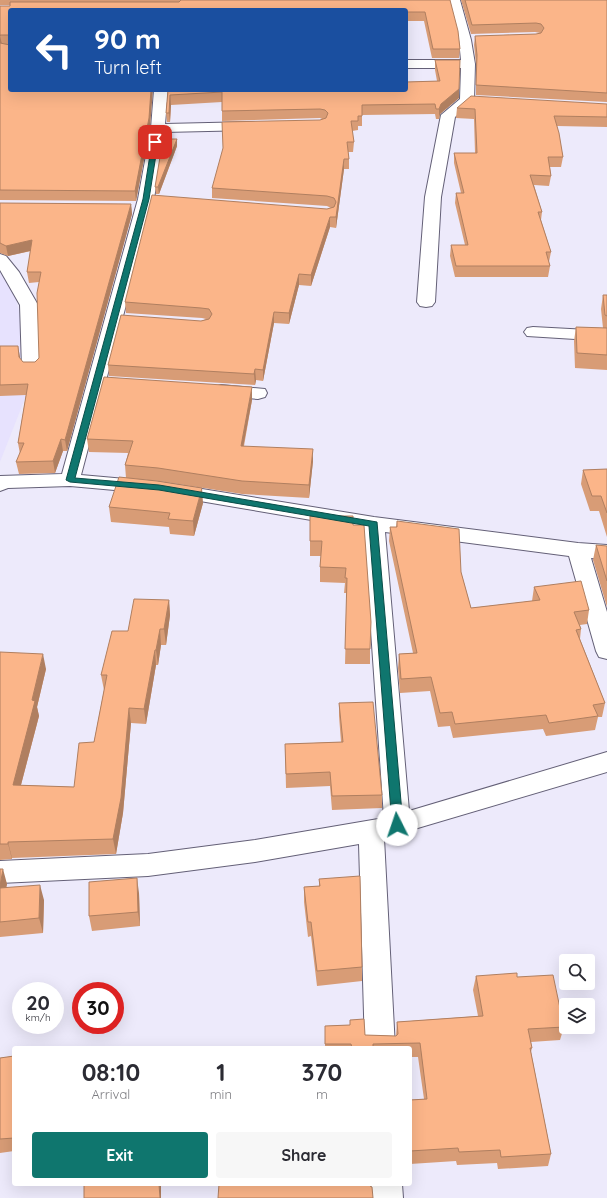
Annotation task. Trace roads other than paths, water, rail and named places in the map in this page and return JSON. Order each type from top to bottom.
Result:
[{"type":"street","points":[[454,0],[467,53],[467,100]]},
{"type":"street","points":[[467,53],[481,39]]},
{"type":"street","points":[[408,64],[467,53],[482,54]]},
{"type":"street","points":[[70,480],[105,383],[122,319],[139,205],[158,128],[160,92]]},
{"type":"street","points":[[426,302],[433,197],[448,115],[467,100],[483,101]]},
{"type":"street","points":[[158,128],[266,126]]},
{"type":"street","points":[[139,205],[162,200]]},
{"type":"street","points":[[0,259],[13,276],[29,305],[31,368]]},
{"type":"street","points":[[533,332],[607,336]]},
{"type":"street","points":[[204,390],[258,393]]},
{"type":"street","points":[[0,485],[1,482],[70,480],[159,488],[374,524],[578,550],[607,552]]},
{"type":"street","points":[[374,524],[397,825]]},
{"type":"street","points":[[578,550],[607,651]]},
{"type":"street","points":[[0,872],[148,865],[255,850],[371,831],[397,825],[554,776],[607,762]]},
{"type":"street","points":[[371,831],[380,1046]]},
{"type":"street","points":[[386,1186],[387,1198]]}]
